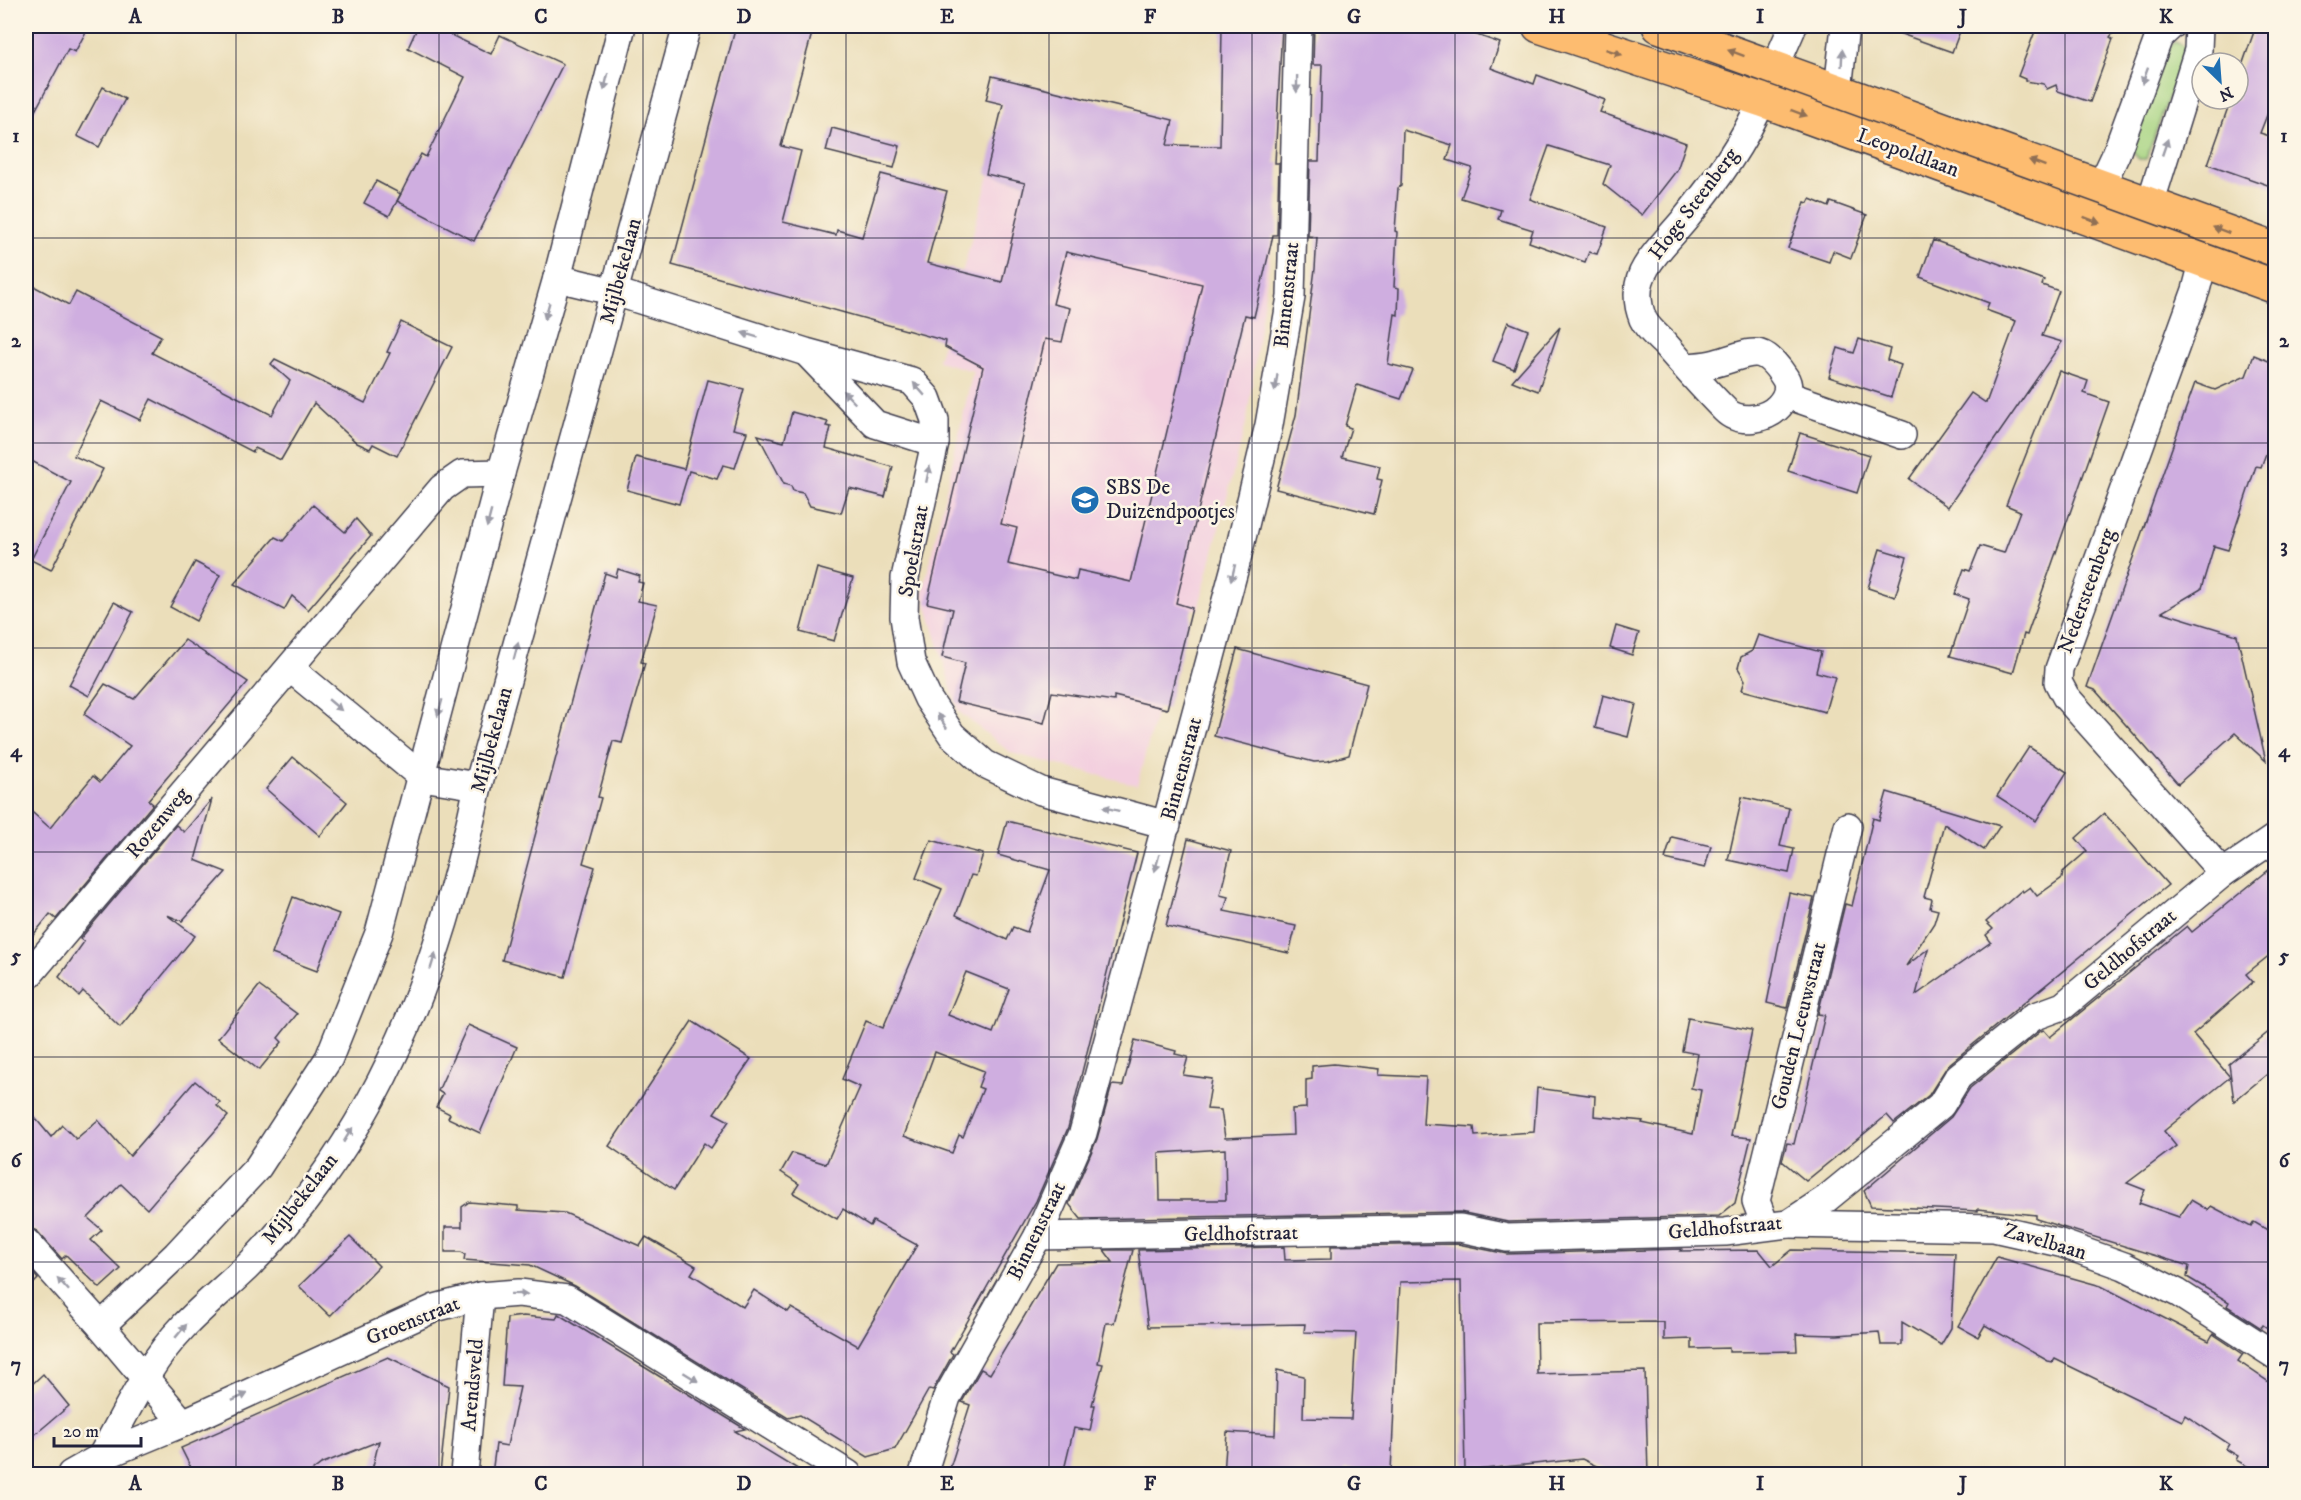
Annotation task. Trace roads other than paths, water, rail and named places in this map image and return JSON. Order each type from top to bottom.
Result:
[{"type":"main road","name":"Leopoldlaan","points":[[1539,26],[1762,100],[2077,214],[2203,263],[2276,287]]},
{"type":"main road","name":"Leopoldlaan","points":[[1659,26],[2276,250]]},
{"type":"street","points":[[101,1326],[176,1255],[258,1167],[329,1059],[379,933],[501,474],[557,278],[622,26]]},
{"type":"street","name":"Mijlbekelaan","points":[[101,1457],[146,1377],[182,1328],[248,1266],[319,1182],[387,1072],[431,968],[462,865],[478,786],[687,26]]},
{"type":"street","name":"Binnenstraat","points":[[922,1474],[947,1397],[1038,1236],[1083,1133],[1167,825],[1264,446],[1291,297],[1298,26]]},
{"type":"street","points":[[1775,67],[1792,26]]},
{"type":"street","points":[[1838,90],[1845,26]]},
{"type":"street","points":[[2101,186],[2116,154],[2159,37],[2171,26]]},
{"type":"street","points":[[2150,204],[2198,50],[2199,26]]},
{"type":"street","name":"Hoge Steenberg","points":[[1762,100],[1751,125],[1722,173],[1645,268],[1637,296],[1644,322],[1728,413],[1748,419],[1765,416],[1778,408],[1787,395]]},
{"type":"street","name":"Nedersteenberg","points":[[2203,263],[2196,290],[2059,669],[2058,682],[2066,697],[2223,873]]},
{"type":"street","name":"Spoelstraat","points":[[557,278],[615,292],[806,352],[912,381],[927,398],[935,420],[935,443],[905,578],[904,617],[911,662],[928,699],[951,735],[985,765],[1041,791],[1167,825]]},
{"type":"street","name":"Spoelstraat","points":[[806,352],[874,424],[935,443]]},
{"type":"street","points":[[1685,367],[1715,364],[1744,352],[1757,353],[1768,357],[1780,370],[1788,383],[1787,395],[1902,435]]},
{"type":"street","name":"Rozenweg","points":[[26,978],[442,488],[462,474],[501,474]]},
{"type":"street","points":[[290,668],[422,777],[478,786]]},
{"type":"street","name":"Gouden Leeuwstraat","points":[[1777,1224],[1756,1201],[1848,826]]},
{"type":"street","name":"Geldhofstraat","points":[[1038,1236],[1460,1228],[1507,1238],[1725,1232],[1777,1224],[1826,1199],[1941,1105],[1958,1077],[2034,1017],[2063,1006],[2223,873],[2276,837]]},
{"type":"street","name":"Zavelbaan","points":[[1777,1224],[1994,1228],[2060,1243],[2124,1266],[2178,1293],[2276,1356]]},
{"type":"street","points":[[26,1242],[146,1377],[183,1423]]},
{"type":"street","name":"Groenstraat","points":[[71,1474],[101,1457],[183,1423],[435,1308],[480,1296],[519,1293],[567,1299],[848,1474]]},
{"type":"street","name":"Arendsveld","points":[[464,1474],[480,1296]]},
{"type":"place","name":"SBS De Duizendpootjes","points":[[1085,500]]}]
